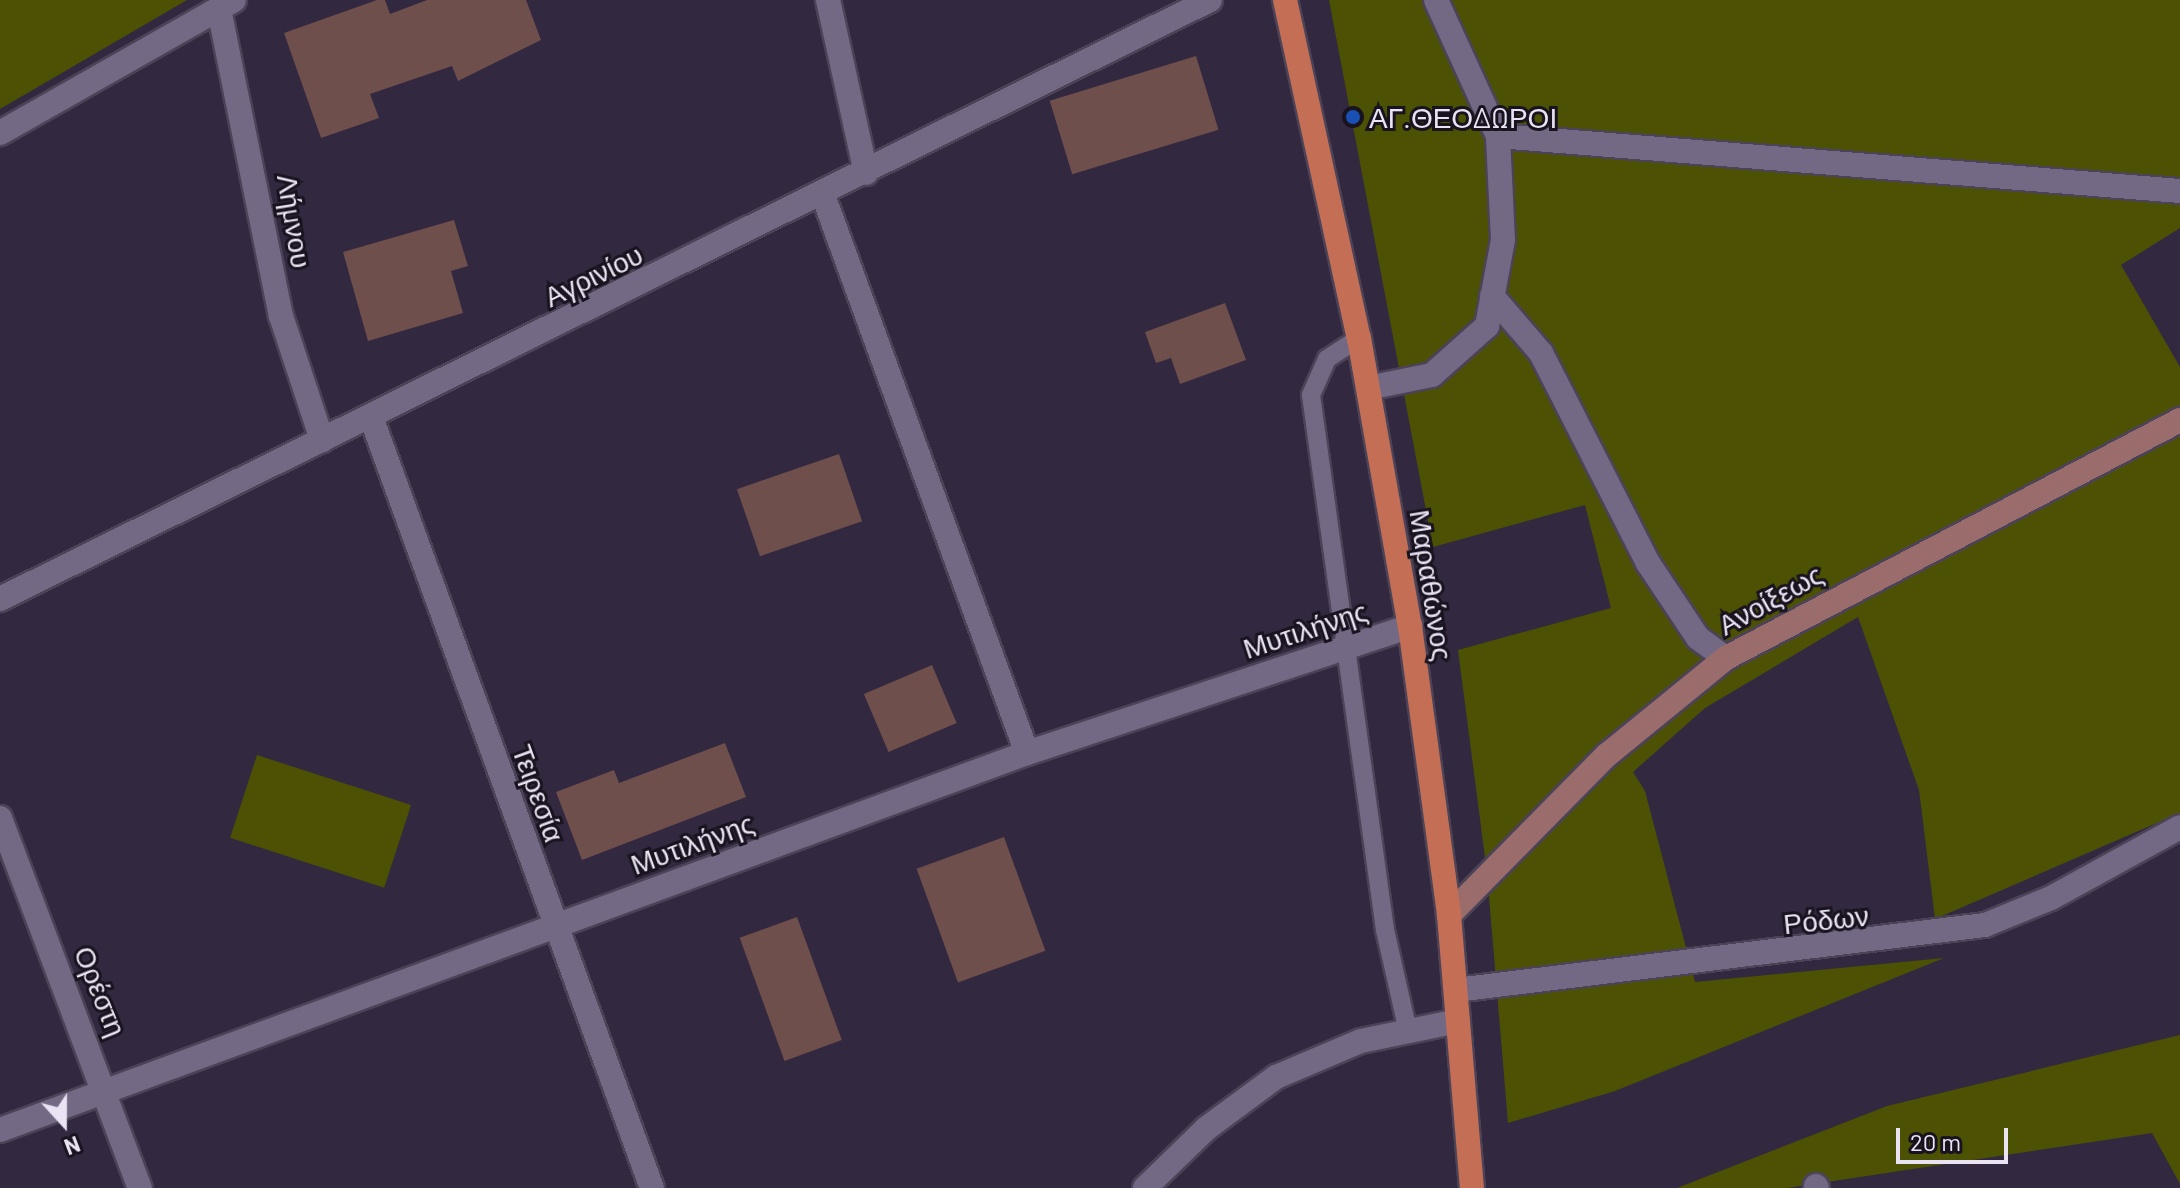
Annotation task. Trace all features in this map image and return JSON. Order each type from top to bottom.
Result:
[{"type":"main road","name":"Μαραθώνος","points":[[1285,0],[1359,338],[1410,626],[1449,915],[1472,1188]]},
{"type":"street","points":[[828,0],[866,173]]},
{"type":"street","name":"Αγρινίου","points":[[0,599],[823,195],[1130,34],[1210,0]]},
{"type":"street","points":[[1368,388],[1432,375],[1487,326],[1503,240],[1498,136],[1436,0]]},
{"type":"street","points":[[0,133],[226,4]]},
{"type":"street","name":"Λήμνου","points":[[226,4],[281,316],[322,440]]},
{"type":"street","points":[[1498,136],[2180,191]]},
{"type":"street","points":[[823,195],[1027,753]]},
{"type":"street","points":[[1492,296],[1541,353],[1648,563],[1698,638],[1726,658]]},
{"type":"street","name":"Τειρεσία","points":[[371,417],[652,1188]]},
{"type":"street","name":"Ανοίξεως","points":[[1449,915],[1607,755],[1726,658],[2180,420]]},
{"type":"street","name":"Μυτιλήνης","points":[[0,1130],[1027,753],[1410,626]]},
{"type":"street","name":"Ορέστη","points":[[0,818],[108,1092],[140,1188]]},
{"type":"street","name":"Ρόδων","points":[[1456,990],[1886,943],[1985,925],[2051,898],[2180,827]]},
{"type":"street","points":[[1145,1188],[1207,1128],[1276,1077],[1361,1041],[1458,1021]]},
{"type":"lane","points":[[1359,338],[1327,359],[1311,395],[1385,930],[1408,1031]]},
{"type":"shaded area","points":[[0,0],[187,0],[0,109]]},
{"type":"shaded area","points":[[1329,0],[2180,0],[2180,228],[2121,265],[2180,367],[2180,813],[1935,919],[1919,790],[1858,617],[1705,708],[1633,772],[1645,791],[1695,982],[1944,958],[1615,1091],[1508,1123],[1487,873],[1458,650],[1611,608],[1585,505],[1433,547]]},
{"type":"shaded area","points":[[257,755],[411,805],[384,888],[230,838]]},
{"type":"shaded area","points":[[2180,1035],[2180,1184],[2152,1133],[1787,1188],[1677,1188],[1887,1106]]},
{"type":"building","points":[[377,0],[385,0],[390,14],[427,0],[526,0],[541,40],[458,81],[452,66],[370,94],[379,118],[321,138],[284,33]]},
{"type":"building","points":[[1196,56],[1219,130],[1072,174],[1050,101]]},
{"type":"building","points":[[454,220],[468,266],[451,271],[463,313],[368,341],[343,252]]},
{"type":"building","points":[[1225,303],[1246,360],[1180,384],[1171,358],[1156,363],[1145,332]]},
{"type":"building","points":[[839,454],[862,521],[760,556],[737,489]]},
{"type":"building","points":[[932,665],[957,723],[888,752],[864,694]]},
{"type":"building","points":[[725,743],[746,797],[582,860],[556,792],[614,770],[619,783]]},
{"type":"building","points":[[1004,837],[1045,951],[958,983],[917,869]]},
{"type":"building","points":[[797,917],[842,1040],[784,1061],[740,938]]},
{"type":"place","name":"ΑΓ.ΘΕΟΔΩΡΟΙ","points":[[1353,117]]}]
